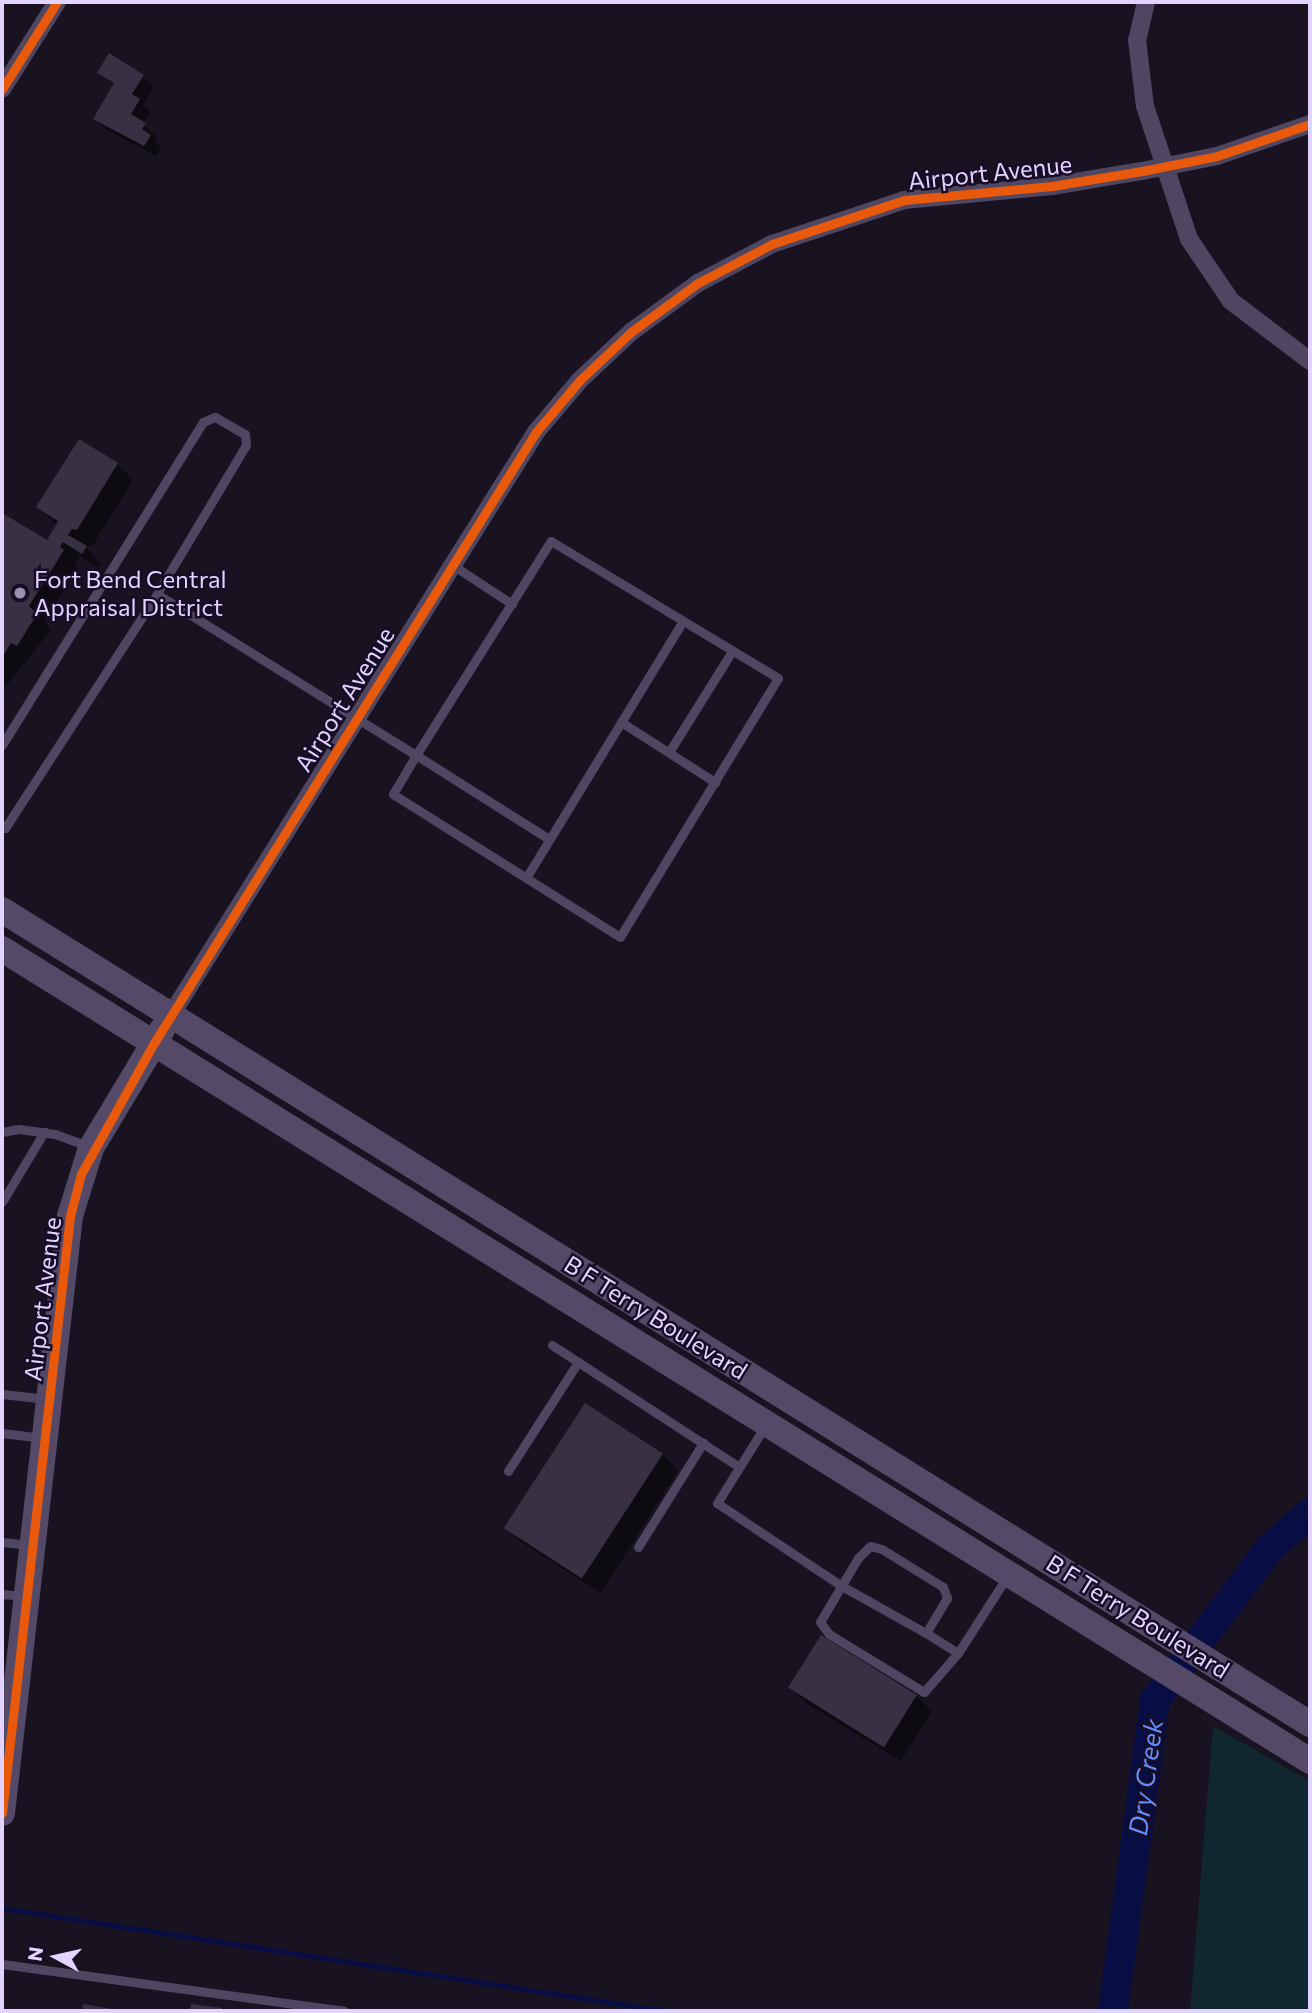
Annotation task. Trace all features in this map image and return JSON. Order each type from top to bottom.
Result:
[{"type":"main road","name":"B F Terry Boulevard","points":[[2,910],[1216,1665],[1306,1717]]},
{"type":"main road","name":"B F Terry Boulevard","points":[[2,949],[1310,1761]]},
{"type":"main road","name":"Airport Avenue","points":[[2,1813],[14,1595],[33,1545],[70,1216],[91,1148],[171,1016]]},
{"type":"street","points":[[2,89],[57,2]]},
{"type":"street","points":[[1146,2],[1137,40],[1145,106],[1189,239],[1205,269],[1231,301],[1310,361]]},
{"type":"street","name":"Airport Avenue","points":[[171,1016],[450,564],[536,432],[580,380],[631,332],[698,282],[772,244],[904,200],[1052,186],[1163,167],[1217,156],[1310,124]]},
{"type":"lane","points":[[2,745],[203,422],[215,417],[245,434],[246,445],[157,594],[5,828],[2,825]]},
{"type":"lane","points":[[551,541],[778,678],[620,937],[393,794],[512,604],[551,541]]},
{"type":"lane","points":[[450,564],[512,604]]},
{"type":"lane","points":[[157,594],[549,839]]},
{"type":"lane","points":[[526,878],[683,621]]},
{"type":"lane","points":[[669,752],[732,651]]},
{"type":"lane","points":[[621,722],[715,782]]},
{"type":"lane","points":[[2,1132],[44,1132],[91,1148]]},
{"type":"lane","points":[[2,1202],[44,1132]]},
{"type":"lane","points":[[552,1345],[739,1467]]},
{"type":"lane","points":[[508,1471],[578,1362]]},
{"type":"lane","points":[[2,1394],[49,1399]]},
{"type":"lane","points":[[766,1423],[717,1503],[840,1585],[958,1653]]},
{"type":"lane","points":[[2,1433],[45,1438]]},
{"type":"lane","points":[[639,1547],[703,1443]]},
{"type":"lane","points":[[2,1542],[33,1545]]},
{"type":"lane","points":[[926,1633],[947,1598],[943,1587],[882,1549],[870,1546],[840,1585],[820,1622],[830,1634],[925,1692],[933,1686],[958,1653],[1009,1574]]},
{"type":"lane","points":[[2,1964],[344,2011]]},
{"type":"shaded area","points":[[1213,1726],[1310,1781],[1310,2011],[1190,2011]]},
{"type":"building","points":[[109,53],[144,75],[132,94],[140,99],[131,114],[146,123],[142,129],[151,135],[144,146],[93,119],[114,83],[97,73]]},
{"type":"building","points":[[79,439],[118,463],[77,530],[72,529],[68,535],[87,546],[82,554],[63,542],[60,547],[64,550],[29,606],[37,614],[17,646],[11,643],[2,658],[2,517],[4,514],[47,540],[58,521],[36,507]]},
{"type":"building","points":[[585,1403],[663,1454],[582,1579],[504,1528]]},
{"type":"building","points":[[821,1635],[917,1695],[884,1747],[788,1688]]},
{"type":"building","points":[[83,2004],[119,2010],[119,2011],[82,2011]]},
{"type":"building","points":[[191,2004],[222,2008],[222,2011],[190,2011]]},
{"type":"waterway","name":"Dry Creek","points":[[1113,2011],[1155,1700],[1269,1549],[1310,1513]]},
{"type":"waterway","points":[[2,1908],[666,2011]]},
{"type":"cycle path","points":[[2,89],[57,2]]},
{"type":"cycle path","points":[[2,1813],[70,1216],[81,1174],[154,1043],[536,432],[580,380],[631,332],[698,283],[772,244],[904,200],[1052,186],[1142,171],[1217,156],[1310,124]]},
{"type":"place","name":"Fort Bend Central Appraisal District","points":[[20,593]]}]
